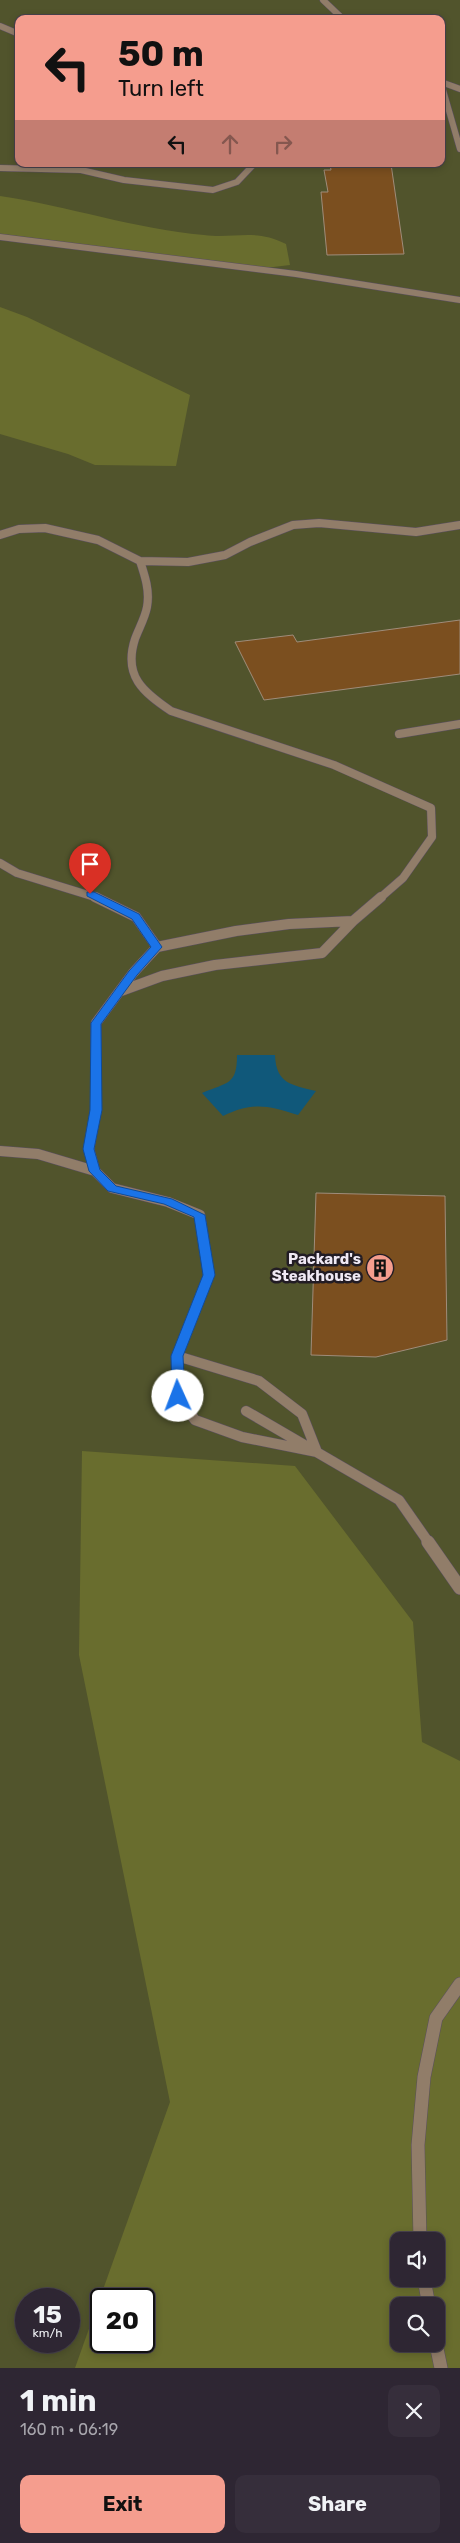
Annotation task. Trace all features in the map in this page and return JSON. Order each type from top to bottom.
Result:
[{"type":"street","points":[[323,0],[339,15]]},
{"type":"street","points":[[0,26],[15,32]]},
{"type":"street","points":[[445,83],[460,88]]},
{"type":"street","points":[[445,96],[460,149]]},
{"type":"street","points":[[0,168],[81,170],[124,180],[213,190],[226,189],[238,182],[250,172],[252,167]]},
{"type":"street","points":[[0,237],[296,274],[460,300]]},
{"type":"street","points":[[0,535],[19,529],[70,532],[98,540],[140,561],[188,562],[225,555],[250,542],[293,525],[319,523],[416,532],[460,525]]},
{"type":"street","points":[[121,991],[162,976],[216,965],[322,952],[353,921],[403,878],[432,837],[431,808],[334,765],[171,711],[147,696],[130,673],[133,645],[146,616],[148,599],[140,561]]},
{"type":"street","points":[[398,734],[460,724]]},
{"type":"street","points":[[0,863],[17,873],[90,894],[136,916],[157,947]]},
{"type":"street","points":[[317,1452],[242,1437],[195,1420],[178,1396],[177,1356],[209,1275],[200,1215],[168,1202],[112,1188],[95,1171],[88,1149],[96,1110],[96,1023],[157,947],[236,931],[289,924],[353,921]]},
{"type":"street","points":[[0,1152],[38,1154],[95,1171]]},
{"type":"street","points":[[177,1356],[259,1381],[302,1414],[317,1452]]},
{"type":"street","points":[[246,1411],[399,1500],[460,1588]]},
{"type":"street","points":[[419,2232],[418,2145],[424,2078],[436,2018],[460,1984]]},
{"type":"street","points":[[438,2352],[441,2368]]},
{"type":"green space","points":[[0,0],[460,0],[460,2368],[0,2368]]},
{"type":"green space","points":[[0,196],[178,232],[215,236],[264,236],[286,244],[290,265],[265,268],[0,236]]},
{"type":"green space","points":[[0,307],[27,317],[190,395],[176,466],[95,465],[68,454],[0,434]]},
{"type":"green space","points":[[82,1451],[295,1466],[413,1622],[422,1742],[460,1761],[460,2368],[75,2368],[90,2326],[90,2353],[155,2353],[155,2288],[104,2288],[170,2102],[79,1655]]},
{"type":"water","points":[[237,1055],[275,1055],[278,1072],[282,1078],[293,1085],[316,1091],[298,1115],[260,1106],[243,1109],[223,1116],[202,1093],[224,1084],[233,1077],[237,1065]]},
{"type":"building","points":[[330,167],[391,167],[404,254],[327,255],[321,192],[328,192],[324,170],[331,170]]},
{"type":"building","points":[[460,620],[460,674],[264,700],[235,642],[293,635],[297,642]]},
{"type":"building","name":"Packard's Steakhouse","points":[[316,1193],[445,1196],[447,1340],[376,1357],[311,1355]]},
{"type":"place","name":"Packard's Steakhouse","points":[[380,1268]]},
{"type":"route","points":[[90,894],[136,916],[157,947],[133,973],[109,1008],[96,1023],[96,1110],[88,1149],[95,1171],[112,1188],[168,1202],[200,1215],[209,1275],[177,1356],[178,1396]]}]
